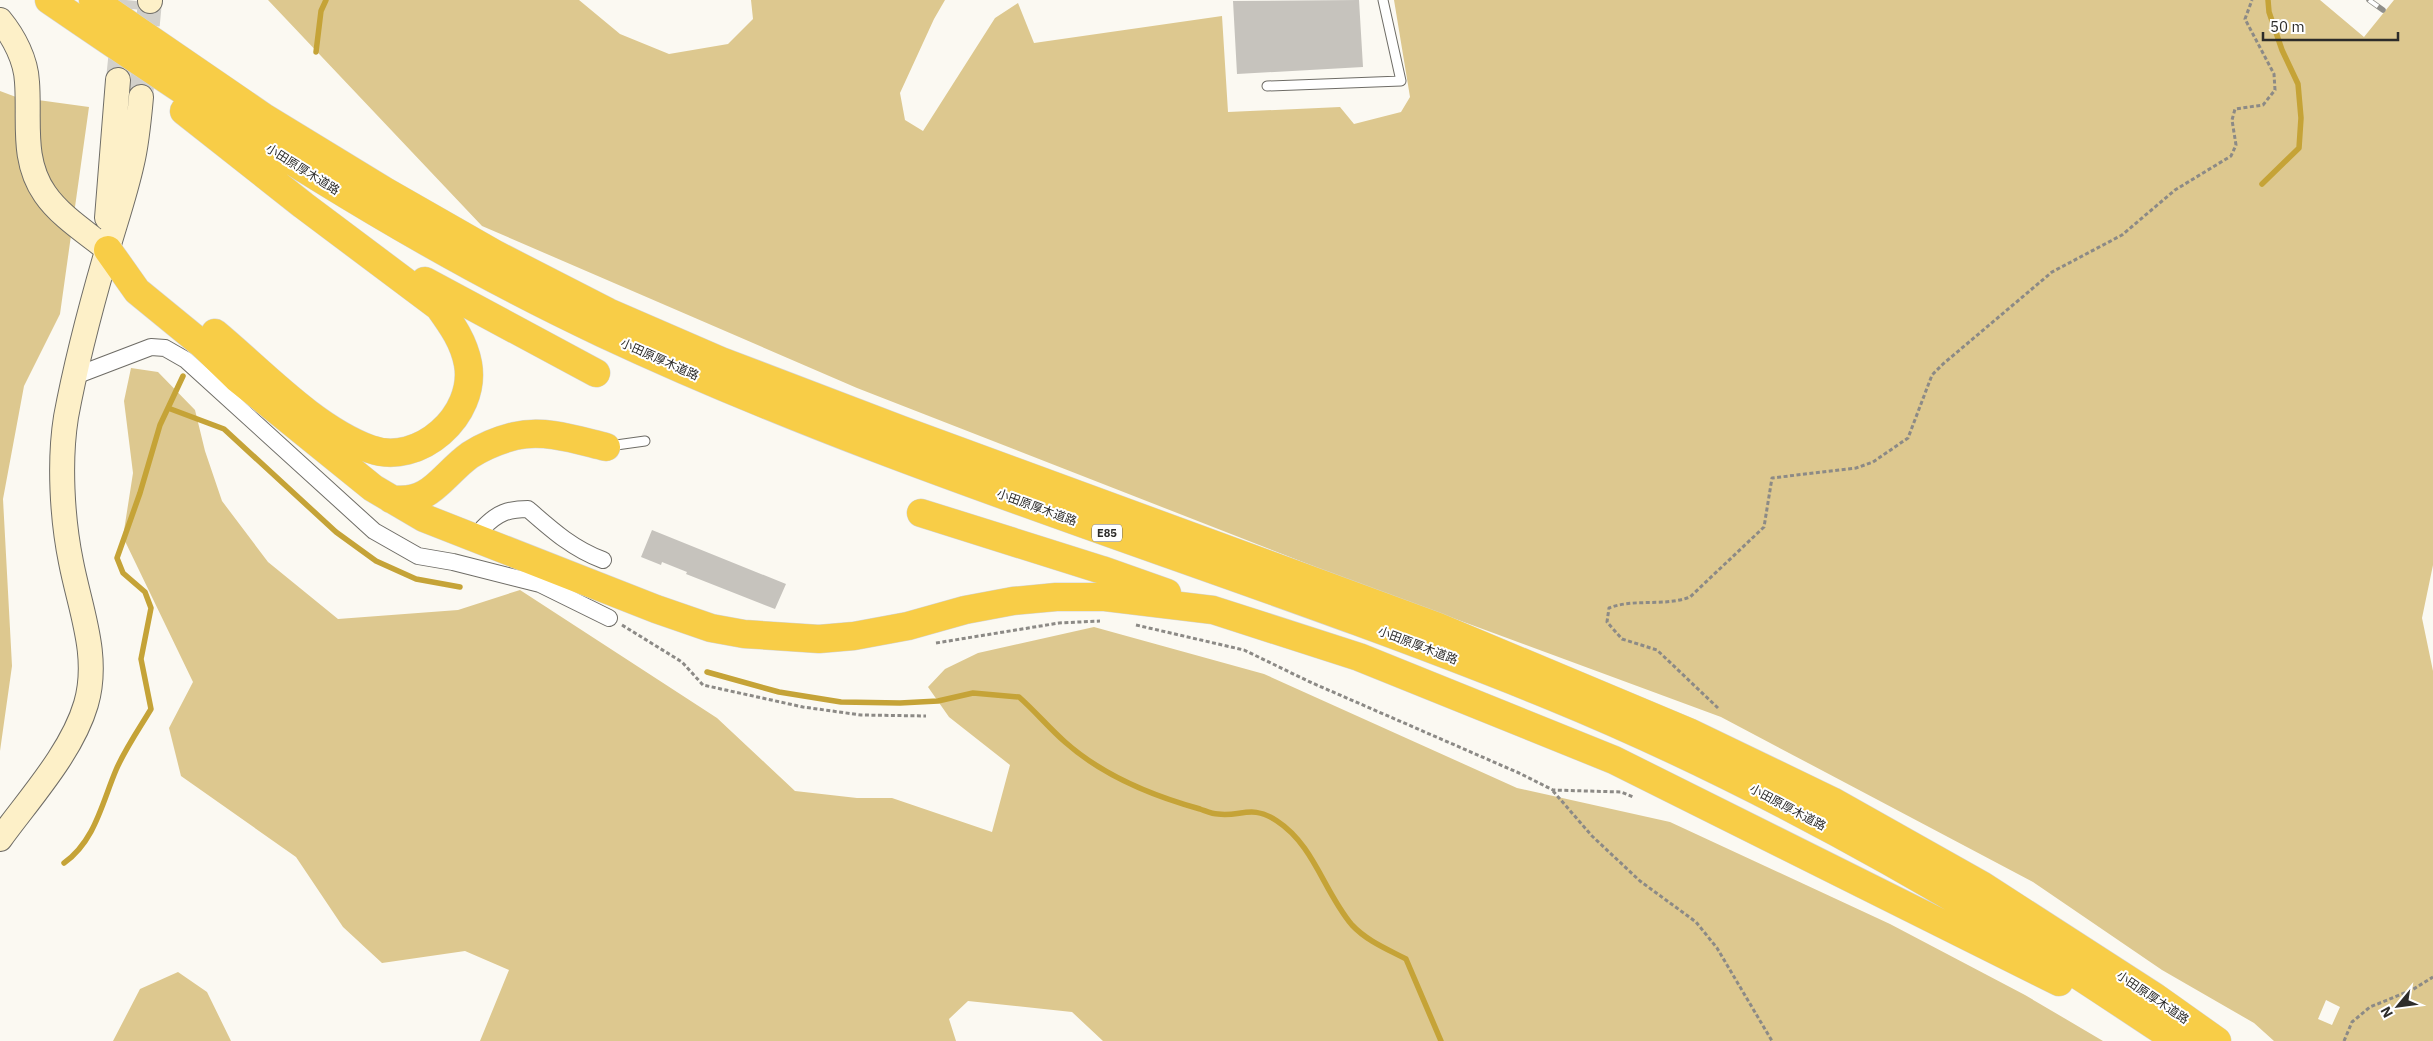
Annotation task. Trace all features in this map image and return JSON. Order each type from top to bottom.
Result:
[{"type":"highway","points":[[44,0],[302,205],[439,307],[463,345],[469,366],[468,389],[463,404],[440,434],[425,444],[399,452],[373,450],[350,441],[319,422],[146,274],[108,250]]},
{"type":"highway","name":"小田原厚木道路","points":[[49,0],[253,138],[369,209],[484,275],[599,332],[708,381],[834,432],[1419,646],[1552,697],[1716,769],[1880,857],[1991,921],[2176,1041]]},
{"type":"highway","name":"小田原厚木道路","points":[[92,0],[265,118],[383,190],[495,254],[617,316],[721,361],[892,427],[1438,627],[1700,737],[1832,801],[1983,886],[2155,996],[2217,1041]]},
{"type":"highway","points":[[105,0],[165,50]]},
{"type":"highway","points":[[302,205],[446,294],[596,373]]},
{"type":"highway","points":[[108,250],[137,290],[331,455],[391,499],[424,518],[656,609],[711,628],[744,634],[818,639],[854,636],[908,626],[965,610],[1056,597],[1105,596],[1214,610]]},
{"type":"highway","points":[[391,499],[415,500],[428,492],[469,456],[488,445],[516,436],[558,436],[606,447]]},
{"type":"highway","points":[[921,513],[1102,570],[1214,610],[1359,657],[1614,760],[2176,1041]]},
{"type":"street","points":[[0,20],[19,49],[27,80],[28,151],[35,176],[44,193],[57,208],[108,250]]},
{"type":"street","points":[[108,250],[107,205],[118,80]]},
{"type":"street","points":[[0,839],[59,758],[79,724],[86,702],[90,678],[90,640],[70,559],[63,503],[64,438],[75,376],[91,307],[132,163],[141,97]]},
{"type":"street","points":[[75,376],[151,347],[165,348],[186,360],[374,530],[418,556],[453,562],[540,584],[608,618]]},
{"type":"street","points":[[483,528],[496,514],[512,509],[528,509],[566,542],[583,553],[603,560]]},
{"type":"street","points":[[453,562],[466,547]]},
{"type":"lane","points":[[1267,86],[1400,81],[1383,0]]},
{"type":"lane","points":[[606,447],[646,441]]},
{"type":"path","points":[[1718,708],[1657,650],[1622,639],[1606,622],[1609,608],[1624,602],[1678,601],[1690,596],[1764,527],[1772,478],[1856,468],[1873,462],[1908,438],[1932,375],[1943,364],[2052,272],[2122,236],[2174,190],[2231,156],[2236,145],[2232,120],[2236,109],[2263,105],[2274,90],[2274,74],[2245,19],[2252,0]]},
{"type":"path","points":[[608,618],[682,662],[703,685],[803,708],[861,715],[926,716]]},
{"type":"path","points":[[928,644],[1059,623],[1106,621]]},
{"type":"path","points":[[1134,625],[1244,650],[1310,682],[1519,773],[1553,790],[1592,836],[1640,881],[1696,922],[1717,948],[1772,1041]]},
{"type":"path","points":[[1553,790],[1621,792],[1636,798]]},
{"type":"path","points":[[2344,1041],[2352,1022],[2370,1007],[2412,990],[2433,977]]},
{"type":"shaded area","points":[[268,0],[579,0],[620,34],[669,54],[728,44],[753,19],[751,0],[945,0],[934,19],[900,93],[905,120],[923,131],[995,18],[1018,3],[1034,43],[1222,16],[1228,112],[1340,107],[1354,124],[1401,112],[1410,97],[1394,0],[2320,0],[2364,37],[2394,0],[2433,0],[2433,565],[2422,618],[2433,671],[2433,1041],[2274,1041],[2254,1023],[2162,970],[2033,882],[1721,717],[1331,573],[857,388],[482,226]],"holes":[[[2326,1000],[2340,1007],[2332,1025],[2318,1019]]]},
{"type":"shaded area","points":[[0,91],[16,97],[89,107],[60,314],[24,386],[3,499],[12,666],[0,751]]},
{"type":"shaded area","points":[[131,368],[158,372],[195,410],[205,451],[222,501],[268,562],[338,619],[458,610],[520,590],[717,718],[795,791],[857,798],[892,798],[992,832],[1010,765],[949,717],[928,687],[945,669],[978,653],[1094,627],[1264,674],[1517,788],[1670,822],[1890,924],[2025,995],[2103,1041],[1103,1041],[1072,1012],[968,1001],[949,1019],[956,1041],[480,1041],[509,970],[465,951],[382,963],[343,927],[296,857],[181,776],[169,728],[193,682],[123,537],[133,473],[124,401]]},
{"type":"shaded area","points":[[178,972],[207,992],[231,1041],[113,1041],[140,989]]},
{"type":"building","points":[[1359,0],[1363,67],[1237,74],[1233,1]]},
{"type":"building","points":[[652,530],[786,584],[775,609],[686,574],[687,572],[662,562],[661,565],[641,557]]},
{"type":"waterway","points":[[316,52],[321,11],[326,0]]},
{"type":"waterway","points":[[2262,184],[2299,148],[2301,118],[2298,84],[2282,50],[2269,12],[2268,0]]},
{"type":"waterway","points":[[64,863],[75,854],[90,833],[120,762],[151,709],[141,659],[151,608],[145,592],[123,573],[117,558],[140,493],[160,425],[183,376]]},
{"type":"waterway","points":[[168,408],[224,429],[336,532],[376,561],[416,579],[460,587]]},
{"type":"waterway","points":[[707,672],[779,692],[841,702],[900,703],[938,701],[973,693],[1019,697],[1079,754],[1129,783],[1164,798],[1214,814],[1253,812],[1268,816],[1290,831],[1300,843],[1352,925],[1371,940],[1406,959],[1441,1041]]},
{"type":"tunnel","points":[[118,80],[126,0]]},
{"type":"tunnel","points":[[141,97],[150,1]]},
{"type":"railway","points":[[2369,0],[2383,10]]}]
